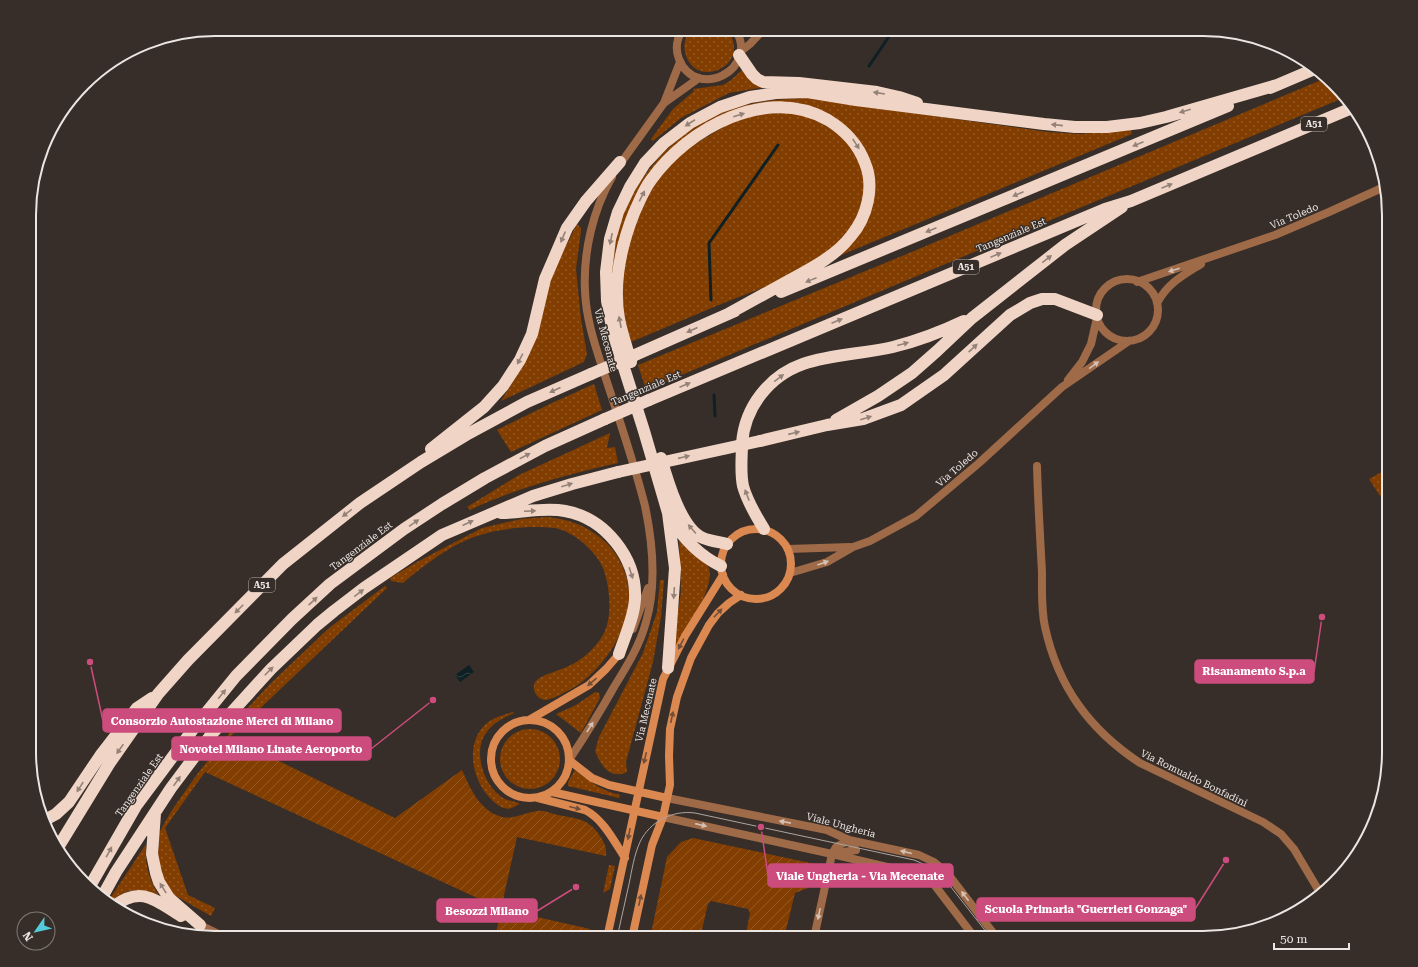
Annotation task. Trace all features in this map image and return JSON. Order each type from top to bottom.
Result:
[{"type":"highway","points":[[740,54],[752,74],[763,82],[799,83],[877,92],[915,101],[928,109]]},
{"type":"highway","name":"A51","points":[[61,843],[109,764],[158,694],[188,660],[283,564],[378,490],[421,462],[466,435],[527,402],[728,314],[1309,71]]},
{"type":"highway","points":[[668,668],[675,568],[668,513],[613,334],[607,301],[606,272],[610,238],[618,212],[630,187],[645,163],[664,143],[685,127],[720,107],[750,97],[776,93],[807,92],[1075,127],[1107,127],[1140,123],[1166,117],[1277,85]]},
{"type":"highway","points":[[727,544],[703,538],[694,532],[681,512],[665,470],[623,338],[619,318],[618,272],[626,233],[638,204],[650,181],[665,162],[684,144],[706,130],[731,118],[753,110],[770,107],[787,107],[805,110],[823,117],[852,138],[861,152],[868,169],[870,185],[863,218],[851,237],[836,251],[814,267],[728,314]]},
{"type":"highway","name":"Tangenziale Est","points":[[92,883],[136,806],[197,724],[236,676],[330,584],[404,529],[442,504],[485,478],[545,446],[605,419],[1105,209],[1132,201],[1348,110]]},
{"type":"highway","points":[[378,490],[484,407],[503,386],[520,360],[532,334],[545,279],[567,228],[586,201],[620,162]]},
{"type":"highway","points":[[827,425],[878,396],[912,373],[972,318],[1065,245],[1132,201]]},
{"type":"highway","points":[[104,893],[116,872],[171,788],[210,736],[271,669],[317,625],[364,588],[442,535],[533,496],[565,486],[618,472],[827,425],[863,419],[901,405],[944,375],[1010,315],[1030,303],[1042,299],[1055,299],[1097,316]]},
{"type":"highway","points":[[764,529],[751,506],[743,486],[742,458],[743,431],[755,401],[768,386],[784,374],[802,364],[824,358],[891,347],[917,341],[972,318]]},
{"type":"highway","points":[[492,513],[564,511],[586,518],[599,525],[612,538],[622,551],[635,586],[633,610],[619,654]]},
{"type":"highway","points":[[668,513],[677,529],[687,540],[722,571]]},
{"type":"highway","points":[[49,818],[60,811],[72,799],[100,756],[137,708],[158,694]]},
{"type":"highway","points":[[155,813],[152,854],[159,882],[170,898],[200,925]]},
{"type":"highway","points":[[119,903],[134,896],[149,897],[200,925]]},
{"type":"main road","points":[[722,571],[727,584],[733,590],[741,596],[755,599],[769,597],[777,593],[784,586],[790,573],[792,561],[788,549],[779,536],[764,529],[745,530],[735,536],[727,544]]},
{"type":"main road","name":"Via Mecenate","points":[[609,931],[663,679],[685,636],[722,571],[723,552],[727,544]]},
{"type":"main road","points":[[634,931],[652,845],[663,817],[670,785],[670,729],[676,697],[691,658],[708,625],[729,603],[741,596]]},
{"type":"main road","name":"Via Mecenate","points":[[619,654],[589,685],[529,720],[514,723],[501,733],[495,741],[492,750],[491,765],[496,779],[505,790],[513,795],[523,798],[537,798],[585,810],[590,813],[598,820],[625,858]]},
{"type":"main road","name":"Via Mecenate","points":[[529,720],[543,722],[556,730],[567,746],[569,760],[568,770],[558,787],[552,792],[537,798]]},
{"type":"main road","points":[[569,760],[592,778],[609,785],[667,798]]},
{"type":"main road","points":[[552,792],[663,817]]},
{"type":"street","points":[[679,36],[677,44],[678,56],[685,69],[699,78],[712,79],[724,76],[733,68],[740,54],[757,36]]},
{"type":"street","points":[[738,36],[740,54]]},
{"type":"street","name":"Via Mecenate","points":[[569,760],[630,661],[640,639],[650,602],[652,574],[652,551],[645,506],[592,333],[585,291],[585,270],[588,246],[594,219],[608,182],[620,162],[664,103],[680,62]]},
{"type":"street","name":"Via Mecenate","points":[[664,103],[699,78]]},
{"type":"street","name":"Via Toledo","points":[[1210,258],[1275,235],[1380,189]]},
{"type":"street","points":[[1137,282],[1210,258]]},
{"type":"street","points":[[1157,303],[1164,291],[1173,283],[1210,258]]},
{"type":"street","points":[[1120,280],[1137,282],[1150,290],[1157,303],[1157,314],[1152,328],[1142,337],[1129,341],[1062,387],[1082,362],[1092,344],[1098,301],[1101,294],[1108,287],[1120,280]]},
{"type":"street","points":[[1097,316],[1102,328],[1109,335],[1119,340],[1129,341]]},
{"type":"street","name":"Via Toledo","points":[[853,547],[870,541],[916,516],[979,463],[1062,387]]},
{"type":"street","name":"Via Romualdo Bonfadini","points":[[1037,466],[1045,626],[1058,669],[1074,699],[1100,731],[1126,754],[1140,763],[1263,822],[1281,834],[1294,849],[1318,889]]},
{"type":"street","points":[[788,549],[853,547]]},
{"type":"street","points":[[790,573],[827,562],[853,547]]},
{"type":"street","name":"Via Mecenate","points":[[619,654],[637,621],[652,574]]},
{"type":"street","name":"Viale Ungheria","points":[[667,798],[827,830],[849,840],[919,855],[934,862],[948,874],[992,931]]},
{"type":"street","points":[[663,817],[921,875],[933,883],[970,931]]},
{"type":"street","points":[[816,931],[832,854],[837,846],[849,840],[856,850],[832,854]]},
{"type":"street","points":[[933,883],[941,868]]},
{"type":"street","points":[[200,925],[212,931]]},
{"type":"shaded area","points":[[730,36],[733,42],[734,53],[729,62],[720,69],[710,72],[699,71],[691,64],[685,52],[684,45],[687,37]]},
{"type":"shaded area","points":[[743,69],[757,85],[766,87],[729,93],[681,118],[653,141],[651,139],[673,109],[694,91],[693,89],[723,85]]},
{"type":"shaded area","points":[[1321,80],[1340,99],[646,390],[638,365]]},
{"type":"shaded area","points":[[806,98],[1048,132],[1079,134],[1131,130],[1132,134],[839,256],[856,237],[873,174],[821,111],[736,112],[653,172],[611,292],[612,255],[621,220],[630,199],[642,179],[657,160],[673,144],[692,129],[712,117],[734,108],[769,101]]},
{"type":"shaded area","points":[[779,112],[806,114],[831,129],[849,144],[856,156],[864,180],[863,198],[853,224],[840,241],[824,255],[786,278],[631,342],[625,327],[622,290],[624,260],[641,206],[658,179],[673,161],[690,147],[730,123],[757,115]]},
{"type":"shaded area","points":[[577,224],[581,228],[576,269],[581,319],[587,354],[584,362],[501,401],[522,367],[555,268]]},
{"type":"shaded area","points":[[594,384],[602,410],[511,452],[497,430],[552,403]]},
{"type":"shaded area","points":[[610,433],[607,448],[615,447],[618,463],[524,488],[470,510],[467,507],[519,475]]},
{"type":"shaded area","points":[[1382,472],[1382,494],[1380,496],[1369,479]]},
{"type":"shaded area","points":[[546,517],[576,523],[601,538],[611,548],[619,560],[629,589],[627,617],[614,645],[605,658],[584,680],[573,688],[548,700],[541,699],[536,695],[534,686],[537,680],[584,657],[603,635],[608,620],[609,593],[603,568],[595,555],[576,537],[562,530],[544,527],[495,531],[472,538],[447,550],[403,583],[391,581],[390,578],[482,528],[521,519]]},
{"type":"shaded area","points":[[679,540],[705,561],[710,572],[709,582],[700,606],[675,647],[672,646],[681,592]]},
{"type":"shaded area","points":[[660,580],[664,580],[661,617],[653,662],[626,762],[627,772],[619,774],[609,772],[603,766],[595,751],[599,737],[643,653],[657,612]]},
{"type":"shaded area","points":[[385,586],[387,588],[230,737],[165,828],[188,895],[215,908],[211,916],[174,895],[170,891],[162,875],[158,858],[159,833],[172,810],[198,773],[234,728],[245,711],[270,684],[329,628]]},
{"type":"shaded area","points":[[595,692],[599,693],[600,698],[581,733],[556,714],[576,705]]},
{"type":"shaded area","points":[[513,712],[514,713],[498,721],[489,729],[482,740],[480,748],[482,766],[488,782],[503,798],[519,803],[512,808],[506,809],[493,801],[485,793],[476,775],[473,754],[477,735],[483,727],[489,721],[497,717]]},
{"type":"shaded area","points":[[530,729],[546,734],[551,738],[555,743],[560,759],[555,775],[551,780],[546,784],[530,789],[514,784],[509,780],[505,775],[500,759],[505,743],[509,738],[514,734]]},
{"type":"shaded area","points":[[230,737],[395,818],[462,770],[476,797],[492,813],[499,816],[509,817],[540,811],[582,820],[587,822],[596,830],[600,836],[605,845],[606,856],[517,837],[501,909],[205,772]]},
{"type":"shaded area","points":[[575,770],[601,788],[620,795],[619,798],[568,786],[568,782]]},
{"type":"shaded area","points":[[693,838],[820,865],[816,885],[795,893],[786,931],[746,931],[750,913],[748,909],[711,901],[708,904],[702,931],[651,931],[667,857],[681,842]]},
{"type":"shaded area","points":[[146,844],[148,870],[158,894],[143,891],[132,891],[122,894],[114,899],[111,897]]},
{"type":"shaded area","points":[[609,865],[615,866],[610,889],[603,893]]},
{"type":"shaded area","points":[[501,909],[590,929],[590,931],[496,931]]},
{"type":"water","points":[[469,665],[474,672],[460,682],[455,675]]},
{"type":"waterway","points":[[869,66],[889,36]]},
{"type":"waterway","points":[[711,300],[709,243],[778,145]]},
{"type":"waterway","points":[[714,395],[715,416]]},
{"type":"tram line","points":[[618,931],[633,863],[640,842],[644,835],[656,823],[663,818],[679,813],[695,813],[914,860],[932,869],[947,882],[986,931]]},
{"type":"place","name":"Risanamento S.p.a","points":[[1322,617]]},
{"type":"place","name":"Consorzio Autostazione Merci di Milano","points":[[90,662]]},
{"type":"place","name":"Novotel Milano Linate Aeroporto","points":[[433,700]]},
{"type":"place","name":"Viale Ungheria - Via Mecenate","points":[[761,827]]},
{"type":"place","name":"Scuola Primaria \"Guerrieri Gonzaga\"","points":[[1226,860]]},
{"type":"place","name":"Besozzi Milano","points":[[576,887]]}]
